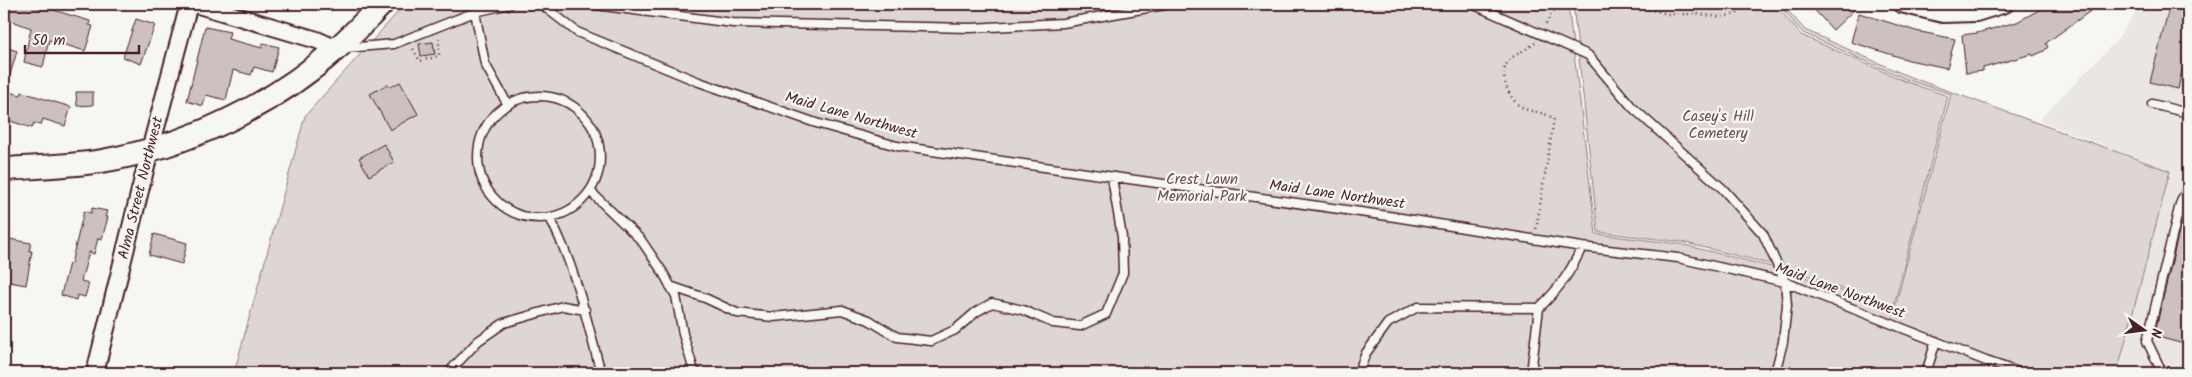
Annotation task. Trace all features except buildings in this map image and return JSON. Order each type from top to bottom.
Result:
[{"type":"main road","points":[[4,169],[61,166],[103,161],[150,150],[201,132],[247,110],[294,82],[337,49],[382,4]]},
{"type":"street","name":"Alma Street Northwest","points":[[95,373],[150,150],[189,4]]},
{"type":"street","points":[[195,4],[317,40],[337,49]]},
{"type":"street","points":[[1900,4],[1943,14],[1976,13],[2005,4]]},
{"type":"lane","points":[[337,49],[394,44],[475,12],[510,4]]},
{"type":"lane","name":"Maid Lane Northwest","points":[[540,4],[577,32],[699,82],[816,123],[897,146],[1112,178],[1395,216],[1582,247],[1678,258],[1785,282],[2021,373]]},
{"type":"lane","points":[[588,4],[733,22],[971,28],[1063,23],[1170,4]]},
{"type":"lane","points":[[1472,4],[1588,55],[1632,107],[1723,189],[1763,234],[1785,282],[1787,305],[1782,342],[1775,373]]},
{"type":"lane","points":[[475,12],[485,64],[508,106]]},
{"type":"lane","points":[[538,96],[556,98],[575,107],[585,116],[596,134],[600,146],[600,167],[590,192],[578,206],[550,218],[519,216],[493,199],[479,170],[480,140],[493,116],[514,101],[538,96]]},
{"type":"lane","points":[[2152,104],[2188,113]]},
{"type":"lane","points":[[2170,373],[2162,372],[2147,341],[2180,204],[2187,191],[2188,174]]},
{"type":"lane","points":[[670,286],[705,298],[737,313],[773,317],[842,310],[869,320],[897,338],[930,341],[955,330],[976,312],[992,303],[1023,310],[1053,323],[1080,326],[1106,314],[1123,273],[1122,237],[1112,178]]},
{"type":"lane","points":[[590,192],[641,240],[676,296],[683,334],[694,370],[698,373]]},
{"type":"lane","points":[[550,218],[558,232],[584,310],[600,373]]},
{"type":"lane","points":[[1531,373],[1539,308],[1559,289],[1574,266],[1582,247]]},
{"type":"lane","points":[[448,373],[478,341],[504,323],[563,306],[584,310]]},
{"type":"lane","points":[[1358,373],[1366,353],[1388,323],[1418,307],[1539,308]]},
{"type":"lane","points":[[1926,373],[1936,341]]},
{"type":"path","points":[[1535,238],[1554,120],[1548,114],[1525,109],[1514,102],[1508,90],[1505,72],[1508,62],[1544,36],[1545,24],[1558,4]]},
{"type":"path","points":[[1629,4],[1667,14],[1698,14],[1720,18],[1738,14],[1740,4]]},
{"type":"path","points":[[408,38],[420,61],[439,56],[438,26]]},
{"type":"shaded area","points":[[2141,4],[2188,4],[2188,373],[2117,373],[2169,171],[2039,120],[2116,41]]},
{"type":"green space","name":"Crest Lawn Memorial Park","points":[[405,4],[1568,4],[1596,234],[1680,244],[1792,272],[1894,311],[1951,94],[1908,80],[1803,33],[1778,4],[1782,4],[1805,30],[1910,77],[2170,171],[2117,373],[234,373],[305,116]]},
{"type":"green space","name":"Casey's Hill Cemetery","points":[[1573,4],[1775,4],[1801,35],[1907,82],[1948,96],[1893,309],[1794,270],[1682,242],[1598,232]]}]
